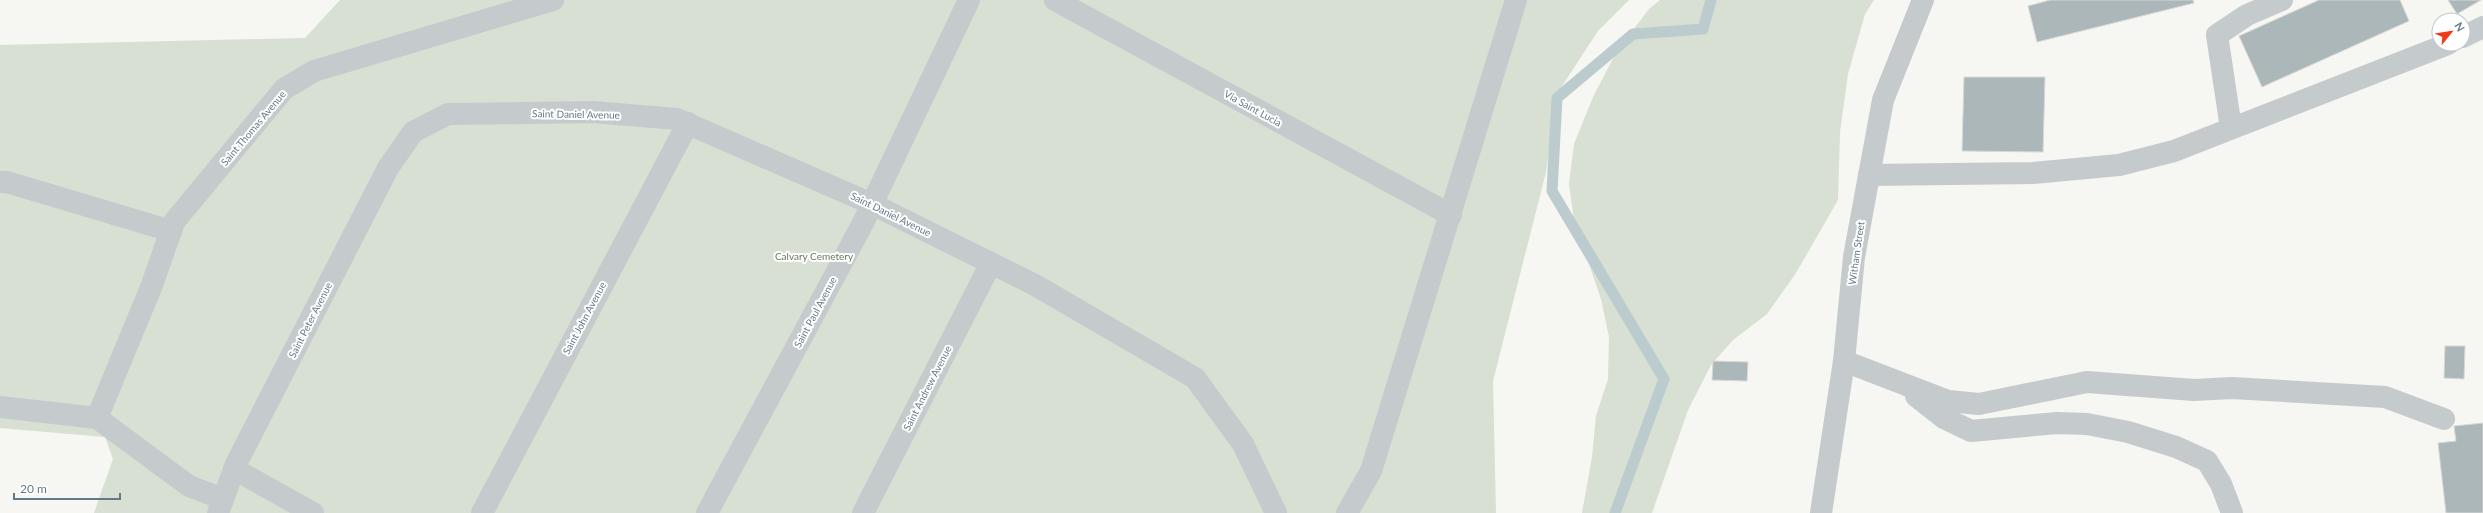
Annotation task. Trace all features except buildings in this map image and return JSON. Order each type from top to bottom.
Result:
[{"type":"street","name":"Saint Thomas Avenue","points":[[98,418],[152,285],[174,222],[284,89],[314,70],[552,0]]},
{"type":"street","name":"Saint Paul Avenue","points":[[707,513],[872,204],[969,0]]},
{"type":"street","name":"Via Saint Lucia","points":[[1055,0],[1451,215]]},
{"type":"street","points":[[1347,513],[1371,472],[1516,0]]},
{"type":"street","name":"Witham Street","points":[[1821,513],[1844,362],[1854,257],[1883,100],[1923,0]]},
{"type":"street","points":[[2231,128],[2217,35],[2246,15],[2282,0]]},
{"type":"street","points":[[2471,33],[2483,27]]},
{"type":"street","points":[[1869,175],[2033,173],[2119,165],[2174,151],[2431,51]]},
{"type":"street","name":"Saint Daniel Avenue","points":[[413,132],[448,114],[594,112],[677,119],[872,204],[1035,285],[1195,378],[1243,444],[1276,513]]},
{"type":"street","name":"Saint John Avenue","points":[[482,513],[688,123]]},
{"type":"street","name":"Saint Peter Avenue","points":[[221,506],[234,469],[388,168],[413,132]]},
{"type":"street","points":[[0,182],[6,182],[171,231]]},
{"type":"street","name":"Saint Andrew Avenue","points":[[863,513],[991,263]]},
{"type":"street","points":[[1844,362],[1899,384],[1948,401],[1979,404],[2087,382],[2194,390],[2232,388],[2386,397],[2444,419]]},
{"type":"street","points":[[1899,384],[1944,418],[1971,431],[2057,423],[2087,424],[2128,432],[2176,447],[2207,461],[2221,484],[2232,513]]},
{"type":"street","points":[[0,407],[98,418],[189,486],[221,506]]},
{"type":"street","points":[[234,469],[313,513]]},
{"type":"green space","name":"Calvary Cemetery","points":[[340,0],[1629,0],[1598,31],[1558,92],[1546,172],[1493,381],[1496,513],[94,513],[113,459],[105,437],[0,428],[0,45],[305,38]]},
{"type":"green space","points":[[1660,0],[1874,0],[1865,14],[1848,74],[1840,132],[1838,200],[1796,273],[1767,314],[1733,340],[1711,365],[1688,410],[1652,513],[1582,513],[1592,457],[1596,416],[1608,379],[1609,337],[1601,299],[1574,220],[1569,184],[1574,144],[1593,97],[1617,51],[1649,9]]},
{"type":"waterway","points":[[1615,513],[1664,379],[1552,191],[1557,98],[1633,34],[1703,29],[1711,0]]}]
